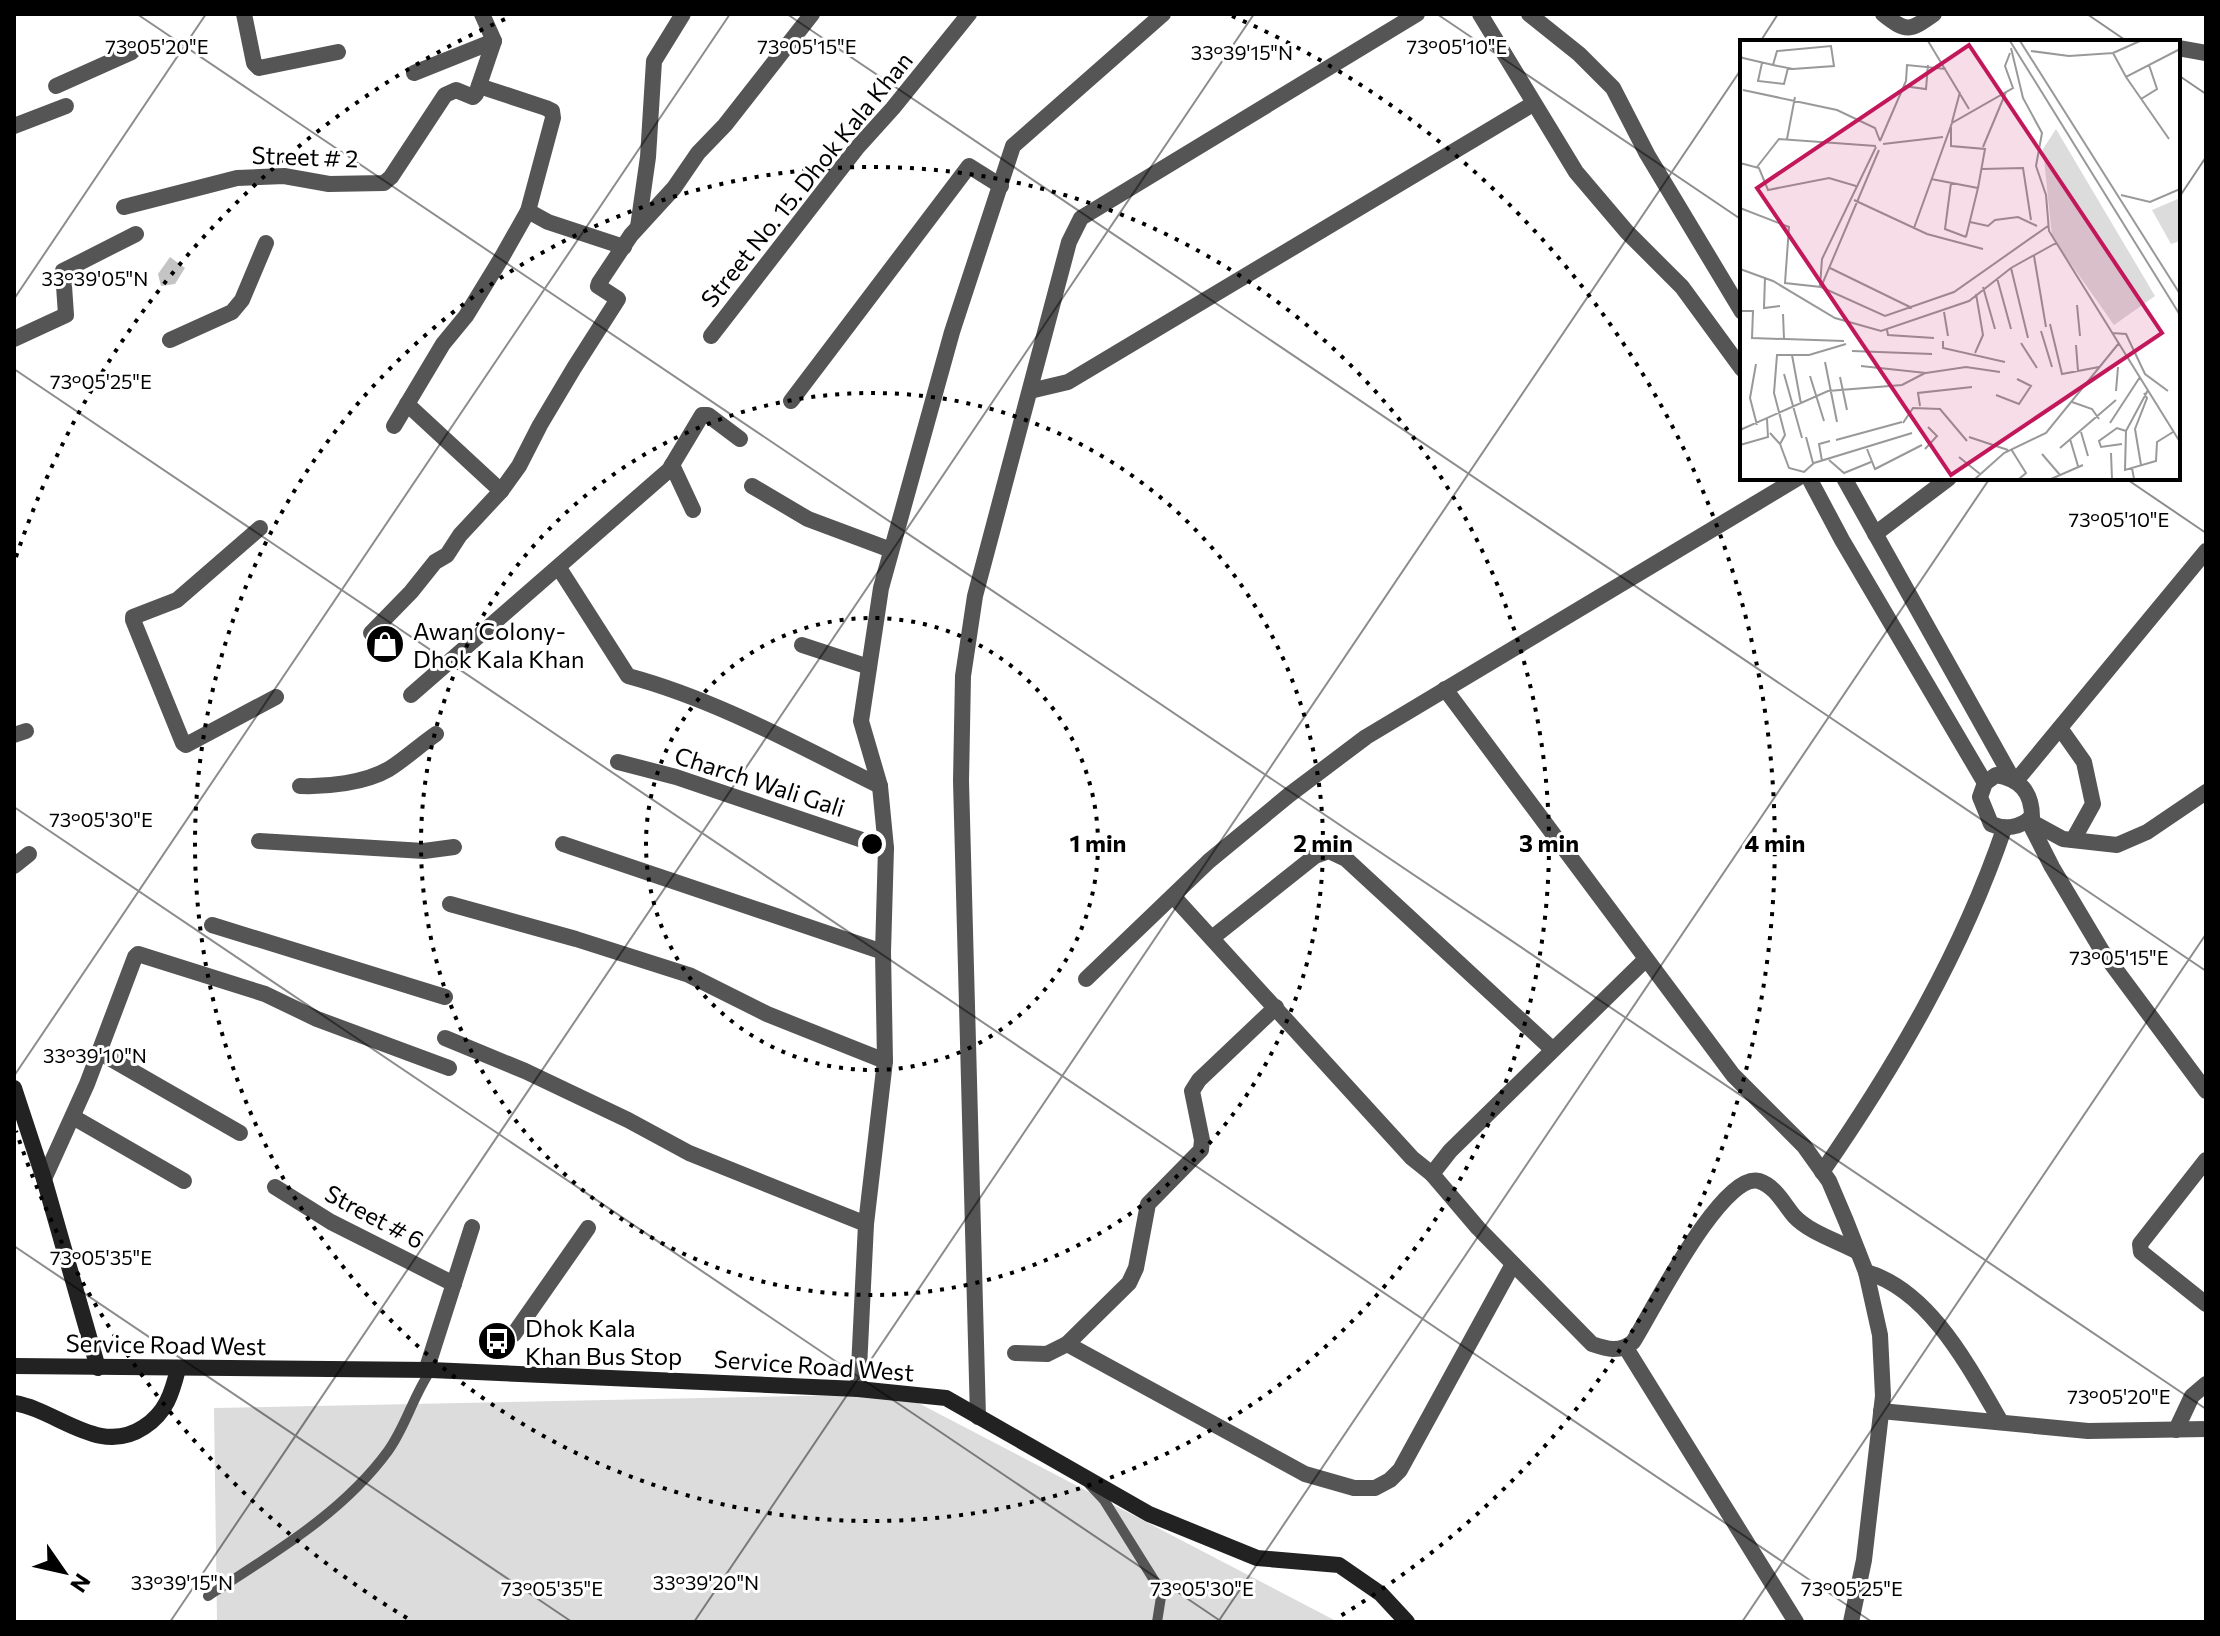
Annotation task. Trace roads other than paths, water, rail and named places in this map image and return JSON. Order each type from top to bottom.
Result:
[{"type":"street","points":[[244,14],[254,63],[259,68],[338,52]]},
{"type":"street","points":[[394,426],[443,344],[466,316],[528,211],[553,118],[552,111],[479,86],[494,41],[482,14]]},
{"type":"street","points":[[638,228],[648,157],[654,61],[683,14]]},
{"type":"street","points":[[371,633],[435,562],[447,555],[460,535],[501,491],[519,466],[574,368],[618,299],[598,286],[638,228],[674,188],[698,153],[725,125],[812,14]]},
{"type":"street","name":"Street No. 15. Dhok Kala Khan","points":[[711,336],[856,149],[969,14]]},
{"type":"street","points":[[858,1389],[866,1224],[885,1061],[883,952],[886,848],[880,786],[861,721],[881,588],[952,332],[1013,146],[1163,14]]},
{"type":"street","points":[[978,1417],[961,781],[963,676],[975,596],[1069,242],[1081,218],[1417,14]]},
{"type":"street","points":[[1480,14],[1576,172],[1627,232],[1682,287],[1740,366]]},
{"type":"street","points":[[1529,14],[1579,54],[1613,88],[1647,154],[1740,309]]},
{"type":"street","points":[[1883,14],[1901,28],[1914,28],[1934,14]]},
{"type":"street","points":[[414,73],[494,41]]},
{"type":"street","points":[[2180,48],[2206,53]]},
{"type":"street","points":[[56,86],[132,52]]},
{"type":"street","name":"Street # 2","points":[[124,207],[237,178],[284,176],[329,184],[384,183],[445,95],[456,90],[473,97],[479,86]]},
{"type":"street","points":[[1030,391],[1068,382],[1533,104]]},
{"type":"street","points":[[14,126],[66,106]]},
{"type":"street","points":[[791,401],[969,166],[1001,186]]},
{"type":"street","points":[[528,211],[548,222],[624,247]]},
{"type":"street","points":[[14,339],[66,315],[63,271],[136,234]]},
{"type":"street","points":[[170,340],[232,312],[242,300],[266,243]]},
{"type":"street","points":[[407,404],[501,491]]},
{"type":"street","points":[[411,695],[559,568],[672,465],[702,415],[708,415],[740,439]]},
{"type":"street","points":[[672,465],[693,510]]},
{"type":"street","points":[[1086,979],[1209,861],[1366,737],[1795,480]]},
{"type":"street","points":[[1810,480],[1985,783]]},
{"type":"street","points":[[1845,480],[2014,780]]},
{"type":"street","points":[[1875,534],[1946,480]]},
{"type":"street","points":[[752,486],[808,519],[891,550]]},
{"type":"street","points":[[260,528],[177,600],[133,617],[133,620],[186,745],[276,697]]},
{"type":"street","points":[[2014,780],[2206,551]]},
{"type":"street","points":[[559,568],[628,676],[652,682],[754,724],[880,786]]},
{"type":"street","points":[[802,645],[869,667]]},
{"type":"street","points":[[1445,689],[1733,1075],[1804,1146],[1822,1172],[1858,1252],[1866,1272],[1880,1335],[1883,1396],[1864,1560],[1851,1622]]},
{"type":"street","points":[[2060,728],[2084,762],[2093,804],[2073,840]]},
{"type":"street","points":[[300,786],[365,778],[388,769],[436,734]]},
{"type":"street","name":"Charch Wali Gali","points":[[618,762],[676,777],[886,848]]},
{"type":"street","points":[[1996,775],[2014,780],[2032,800],[2032,817],[2004,829],[1991,824],[1980,797],[1985,783],[1996,775]]},
{"type":"street","points":[[2028,820],[2063,839],[2117,845],[2147,832],[2206,792]]},
{"type":"street","points":[[2028,820],[2102,951],[2206,1091]]},
{"type":"street","points":[[1822,1172],[1853,1128],[1935,990],[1971,917],[2004,829]]},
{"type":"street","points":[[259,841],[424,851],[454,847]]},
{"type":"street","points":[[563,844],[883,952]]},
{"type":"street","points":[[1212,938],[1315,856],[1329,851],[1346,859],[1552,1049]]},
{"type":"street","points":[[14,866],[29,854]]},
{"type":"street","points":[[1173,896],[1412,1158],[1432,1174],[1478,1228],[1592,1344],[1610,1350],[1626,1348],[1639,1333],[1687,1249],[1731,1192],[1749,1182],[1758,1181],[1780,1196],[1795,1218],[1814,1231],[1858,1252]]},
{"type":"street","points":[[450,904],[689,975],[767,1014],[885,1061]]},
{"type":"street","points":[[212,925],[445,997]]},
{"type":"street","points":[[44,1179],[73,1117],[138,954],[265,994],[317,1019],[449,1068]]},
{"type":"street","points":[[1432,1174],[1450,1151],[1646,959]]},
{"type":"street","points":[[1015,1353],[1047,1354],[1067,1344],[1129,1283],[1136,1268],[1148,1204],[1201,1150],[1202,1140],[1192,1091],[1199,1080],[1276,1007]]},
{"type":"street","points":[[445,1038],[525,1071],[689,1153],[866,1224]]},
{"type":"street","points":[[99,1052],[165,1087],[240,1133]]},
{"type":"street","points":[[14,1088],[44,1179],[98,1368]]},
{"type":"street","points":[[73,1117],[184,1181]]},
{"type":"street","points":[[2206,1160],[2140,1244],[2141,1252],[2206,1304]]},
{"type":"street","name":"Street # 6","points":[[275,1187],[331,1222],[454,1284]]},
{"type":"street","points":[[429,1371],[472,1227]]},
{"type":"street","points":[[497,1341],[514,1334],[588,1228]]},
{"type":"street","points":[[1067,1344],[1305,1474],[1354,1488],[1375,1488],[1400,1470],[1513,1264]]},
{"type":"street","points":[[1866,1272],[1882,1276],[1936,1320],[2001,1422]]},
{"type":"street","points":[[1626,1348],[1796,1622]]},
{"type":"street","name":"Service Road West","points":[[14,1366],[429,1371],[858,1389],[946,1398],[1149,1514],[1257,1558],[1339,1565],[1381,1594],[1407,1622]]},
{"type":"street","points":[[14,1403],[98,1436],[124,1438],[149,1424],[168,1403],[178,1369]]},
{"type":"street","points":[[2176,1430],[2192,1396],[2206,1384]]},
{"type":"street","points":[[1881,1411],[2088,1431],[2206,1429]]},
{"type":"lane","points":[[208,1596],[311,1527],[355,1491],[403,1427],[418,1388],[429,1371]]},
{"type":"lane","points":[[1085,1479],[1104,1500],[1159,1588],[1161,1597],[1157,1622]]},
{"type":"place","name":"Awan Colony- Dhok Kala Khan","points":[[385,644]]},
{"type":"place","name":"Dhok Kala Khan Bus Stop","points":[[497,1341]]}]
